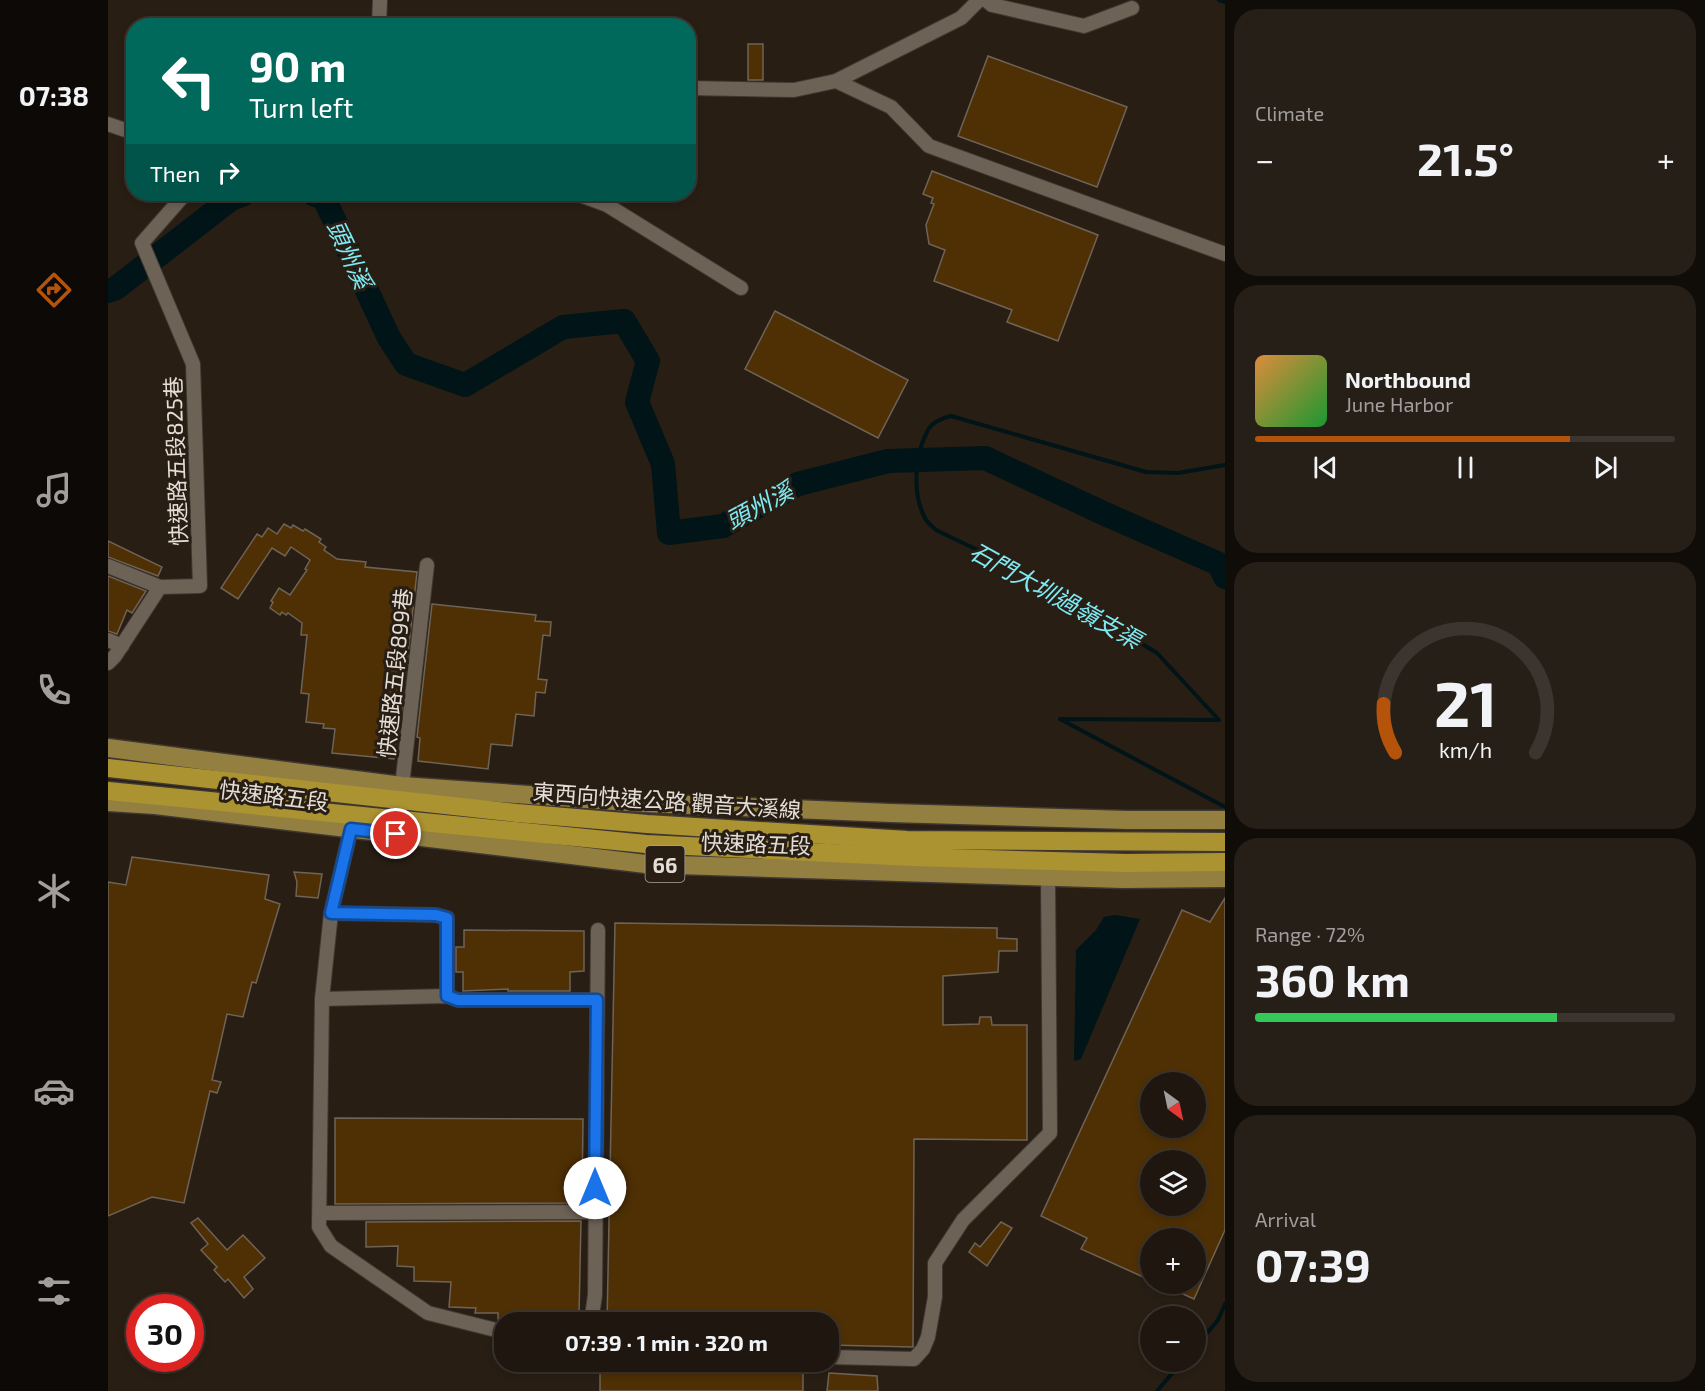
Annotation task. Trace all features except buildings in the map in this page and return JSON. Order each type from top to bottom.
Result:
[{"type":"highway","name":"東西向快速公路 觀音大溪線","points":[[108,768],[494,811],[647,824],[907,840],[1225,842]]},
{"type":"highway","name":"東西向快速公路 觀音大溪線","points":[[108,790],[646,844],[913,858],[1125,863],[1225,862]]},
{"type":"main road","name":"快速路五段","points":[[108,748],[402,786],[655,804],[1069,819],[1225,820]]},
{"type":"main road","name":"快速路五段","points":[[108,801],[646,864],[1123,879],[1225,878]]},
{"type":"street","points":[[379,18],[380,0]]},
{"type":"street","points":[[696,88],[794,90],[836,81],[961,18],[979,0]]},
{"type":"street","points":[[986,0],[992,5],[1084,26],[1132,8]]},
{"type":"street","points":[[836,81],[891,107],[929,146],[1225,254]]},
{"type":"street","points":[[108,124],[126,130]]},
{"type":"street","name":"快速路五段825巷","points":[[160,587],[200,586],[194,364],[142,243],[179,201]]},
{"type":"street","points":[[595,201],[608,206],[741,288]]},
{"type":"street","name":"快速路五段899巷","points":[[402,786],[427,565]]},
{"type":"street","points":[[108,566],[160,587],[122,646],[108,663]]},
{"type":"street","points":[[108,640],[122,646]]},
{"type":"street","points":[[351,829],[331,913],[322,999],[321,1213],[319,1227],[331,1246],[428,1314],[494,1330]]},
{"type":"street","points":[[839,1357],[914,1359],[923,1349],[928,1337],[936,1263],[963,1220],[1050,1133],[1048,877]]},
{"type":"street","points":[[331,913],[436,915],[447,918],[447,996]]},
{"type":"street","points":[[593,1312],[595,1295],[598,930]]},
{"type":"street","points":[[322,999],[447,996],[458,1000],[597,1000]]},
{"type":"street","points":[[321,1213],[595,1212]]},
{"type":"shaded area","points":[[1115,915],[1140,919],[1081,1059],[1074,1061],[1076,950],[1096,930],[1104,917]]},
{"type":"waterway","points":[[1219,0],[1225,2]]},
{"type":"waterway","name":"頭州溪","points":[[108,291],[116,288],[228,201]]},
{"type":"waterway","name":"頭州溪","points":[[325,201],[389,338],[406,364],[465,385],[563,327],[624,321],[648,361],[637,402],[663,464],[669,533],[723,526],[798,484],[888,461],[985,458],[1219,564],[1225,577]]},
{"type":"waterway","name":"石門大圳過嶺支渠","points":[[1225,465],[1178,473],[1146,472],[951,416],[938,420],[928,430],[920,450],[917,473],[920,506],[924,516],[936,530],[1027,574],[1157,653],[1219,720],[1060,719],[1225,807]]},
{"type":"waterway","name":"石門大圳過嶺支渠","points":[[1206,1334],[1218,1320],[1225,1304]]},
{"type":"waterway","name":"石門大圳過嶺支渠","points":[[1157,1391],[1173,1372]]},
{"type":"route","points":[[396,834],[351,829],[331,913],[436,915],[447,918],[447,996],[458,1000],[597,1000],[595,1188]]}]
